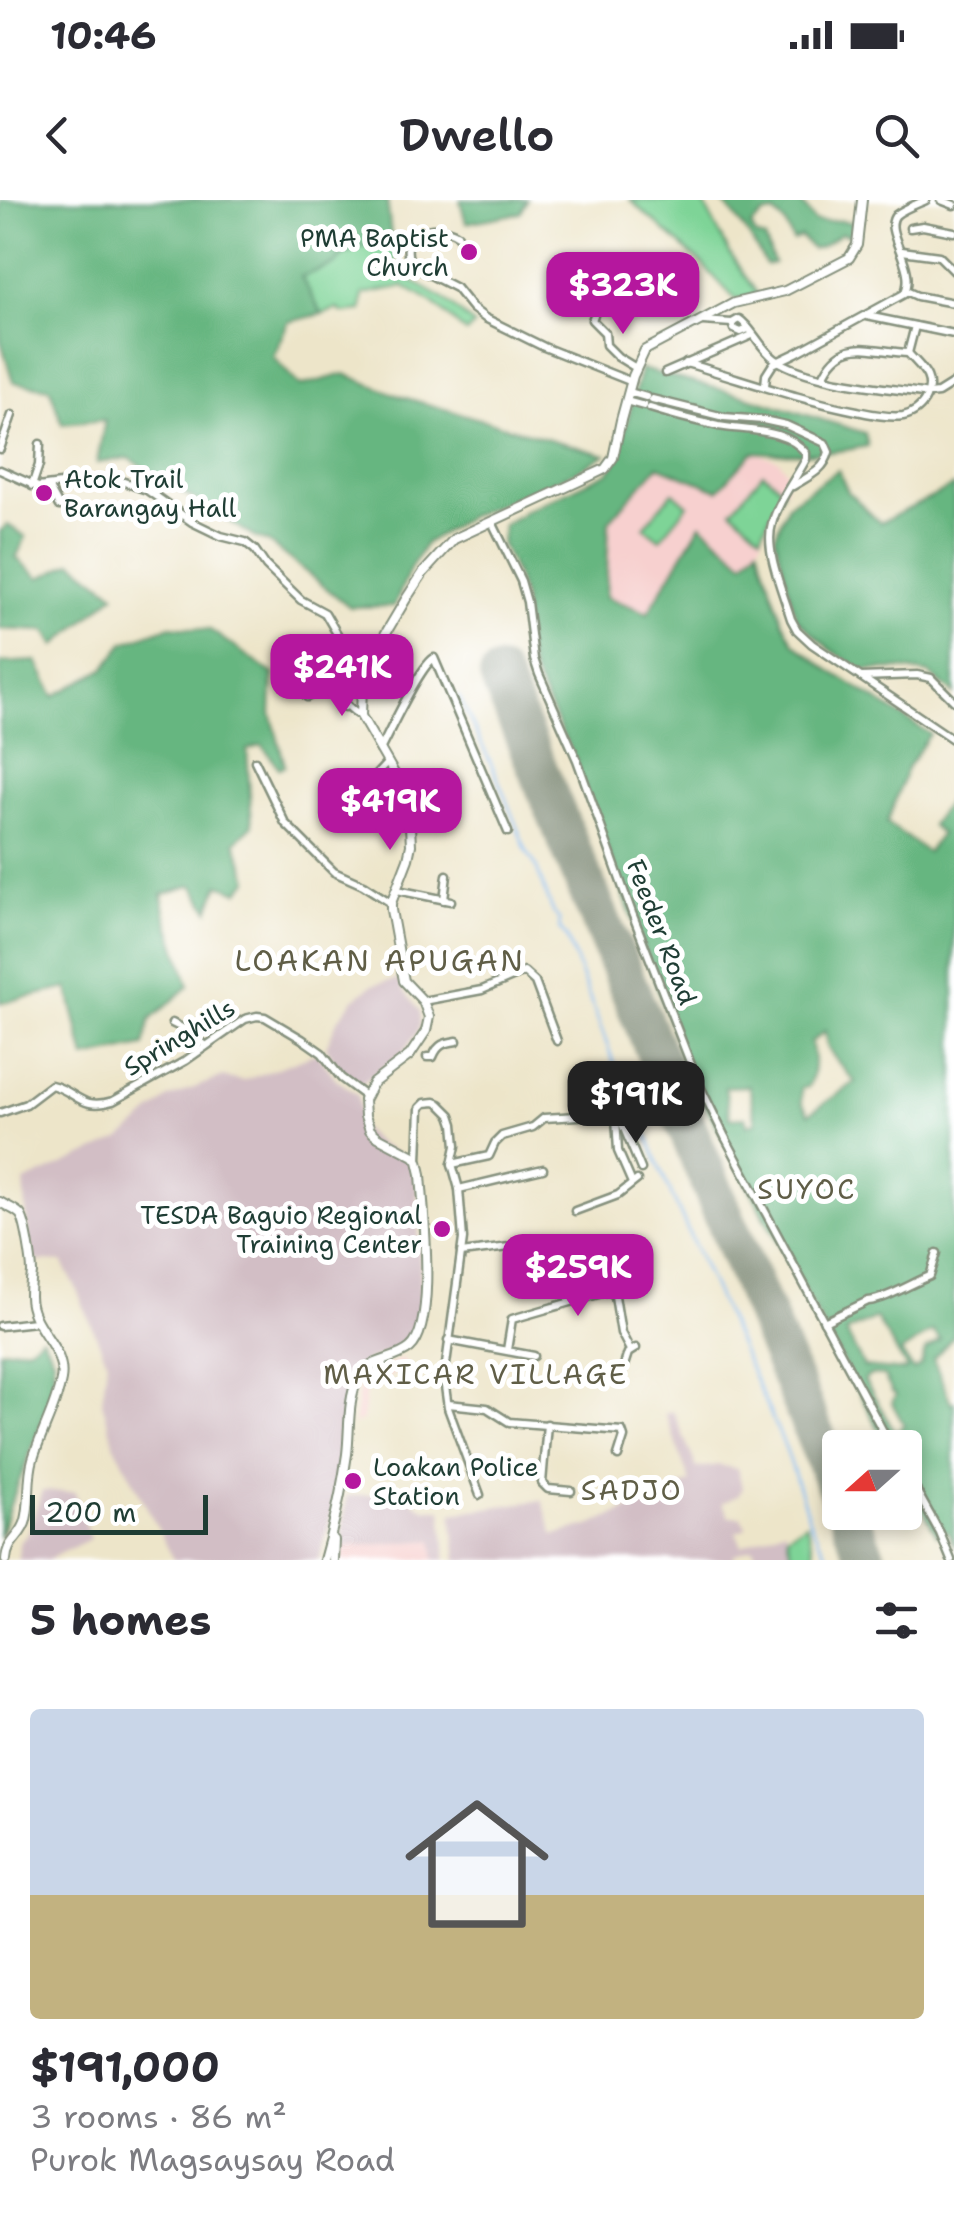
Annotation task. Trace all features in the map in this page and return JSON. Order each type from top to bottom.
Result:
[{"type":"main road","points":[[333,1560],[357,1379],[366,1368],[412,1346],[424,1322],[422,1174],[414,1156],[378,1137],[364,1116],[365,1096],[372,1083],[383,1073],[418,1057],[429,1019],[423,1001],[401,973],[391,903],[408,859],[411,819],[402,787],[361,716],[362,686],[368,665],[423,573],[454,539],[609,465],[643,353],[653,344],[734,303],[786,290],[848,258],[857,244],[862,200]]},
{"type":"main road","points":[[0,1202],[24,1220],[32,1262],[30,1310],[54,1348],[62,1375],[46,1430],[33,1458],[26,1520],[8,1546],[6,1560]]},
{"type":"main road","points":[[324,1560],[335,1524]]},
{"type":"street","points":[[906,291],[908,273],[892,230],[893,220],[926,200]]},
{"type":"street","points":[[941,200],[954,205]]},
{"type":"street","points":[[910,228],[923,226],[954,232]]},
{"type":"street","points":[[458,235],[440,228],[421,232],[407,250],[408,260],[456,288],[485,318],[544,347],[632,382]]},
{"type":"street","points":[[901,251],[939,256],[954,271]]},
{"type":"street","points":[[906,291],[954,303]]},
{"type":"street","points":[[765,386],[769,369],[777,361],[867,316],[906,291]]},
{"type":"street","points":[[598,304],[592,320],[605,333],[606,345],[636,368]]},
{"type":"street","points":[[867,316],[954,334]]},
{"type":"street","points":[[699,321],[732,323],[741,332],[750,332],[777,361],[823,377],[928,394],[943,391],[954,383]]},
{"type":"street","points":[[908,352],[915,326]]},
{"type":"street","points":[[665,373],[750,332]]},
{"type":"street","points":[[686,363],[810,401],[882,416],[910,414],[924,402],[930,380],[908,352],[848,349],[830,362],[823,377]]},
{"type":"street","points":[[627,397],[722,426],[764,432],[800,446],[806,458],[779,506],[769,538],[791,618],[812,644],[954,740]]},
{"type":"street","points":[[673,410],[763,420],[786,425],[825,443],[829,452],[826,464],[792,486]]},
{"type":"street","points":[[0,449],[12,414]]},
{"type":"street","points":[[32,486],[40,444]]},
{"type":"street","points":[[0,470],[32,486],[92,479],[124,482],[147,490],[192,522],[245,542],[301,600],[322,610],[340,637],[344,652],[338,684],[346,707]]},
{"type":"street","points":[[48,486],[60,506],[66,506]]},
{"type":"street","name":"Feeder Road","points":[[491,520],[521,582],[539,674],[577,760],[690,1065],[882,1430]]},
{"type":"street","points":[[380,750],[433,658],[508,832]]},
{"type":"street","points":[[860,678],[916,674],[931,678],[954,701]]},
{"type":"street","points":[[307,696],[325,688],[337,702],[361,716]]},
{"type":"street","points":[[255,761],[285,823],[334,872],[391,903]]},
{"type":"street","points":[[335,812],[341,801],[363,789],[388,762]]},
{"type":"street","points":[[397,890],[447,900],[447,874]]},
{"type":"street","points":[[423,1001],[482,990],[524,972],[535,982],[557,1040]]},
{"type":"street","points":[[453,994],[461,984]]},
{"type":"street","name":"Springhills","points":[[0,1113],[26,1104],[52,1086],[80,1100],[106,1104],[185,1061],[253,1016],[266,1017],[317,1049],[341,1078],[365,1096]]},
{"type":"street","points":[[172,1023],[206,1046]]},
{"type":"street","points":[[418,1057],[433,1057],[438,1046],[458,1042]]},
{"type":"street","points":[[418,1161],[420,1108],[424,1103],[435,1102],[454,1124],[456,1146],[452,1164],[463,1222],[444,1379],[448,1404],[480,1495]]},
{"type":"street","points":[[452,1164],[489,1156],[502,1136],[532,1127],[544,1118],[616,1115]]},
{"type":"street","points":[[616,1115],[642,1170]]},
{"type":"street","points":[[575,1211],[618,1195],[634,1181],[618,1151],[616,1115]]},
{"type":"street","points":[[458,1189],[543,1169]]},
{"type":"street","points":[[461,1253],[541,1243]]},
{"type":"street","points":[[824,1322],[930,1276],[937,1254]]},
{"type":"street","points":[[507,1350],[512,1319],[609,1290],[615,1296],[622,1333],[633,1349],[623,1363],[618,1381]]},
{"type":"street","points":[[0,1326],[35,1322]]},
{"type":"street","points":[[448,1340],[534,1356]]},
{"type":"street","points":[[448,1404],[487,1408],[509,1422],[622,1431],[618,1456]]},
{"type":"street","points":[[547,1424],[542,1483],[548,1489],[571,1491]]},
{"type":"street","points":[[922,1501],[952,1560]]},
{"type":"shaded area","points":[[753,452],[779,460],[787,472],[786,487],[758,547],[745,562],[648,613],[606,597],[609,521],[659,465],[718,490]]},
{"type":"shaded area","points":[[399,979],[420,1011],[417,1033],[405,1050],[360,1085],[338,1067],[326,1047],[337,1021],[354,999],[372,985]]},
{"type":"shaded area","points":[[317,1053],[336,1079],[358,1095],[361,1127],[379,1144],[410,1159],[416,1170],[420,1322],[413,1336],[399,1348],[366,1361],[351,1385],[331,1518],[319,1560],[174,1560],[114,1444],[102,1402],[107,1361],[75,1286],[62,1262],[35,1261],[28,1238],[24,1182],[121,1139],[168,1098],[222,1077],[243,1081]]},
{"type":"shaded area","points":[[403,1358],[407,1367],[366,1389],[362,1420],[354,1425],[360,1385],[370,1373]]},
{"type":"shaded area","points":[[673,1411],[697,1468],[719,1465],[737,1469],[743,1489],[722,1503],[730,1516],[741,1516],[747,1528],[736,1532],[742,1546],[785,1528],[792,1557],[759,1560],[753,1548],[733,1555],[735,1560],[457,1560],[452,1513],[542,1500],[554,1535],[592,1525],[690,1482],[665,1413]]},
{"type":"shaded area","points":[[42,1491],[75,1492],[90,1539],[47,1560],[18,1560],[19,1543],[28,1533]]},
{"type":"shaded area","points":[[408,1492],[415,1503],[426,1509],[442,1509],[446,1560],[435,1560],[433,1540],[341,1547],[346,1496]]},
{"type":"shaded area","points":[[434,1540],[435,1560],[341,1560],[341,1547]]},
{"type":"green space","points":[[0,200],[387,200],[392,244],[378,246],[375,242],[301,277],[322,314],[288,322],[273,357],[300,386],[345,374],[399,396],[605,455],[577,471],[470,516],[426,543],[394,606],[350,607],[268,542],[129,458],[97,463],[105,420],[62,424],[50,388],[13,382],[0,338]]},
{"type":"green space","points":[[460,200],[527,200],[521,213],[466,223]]},
{"type":"green space","points":[[630,200],[702,200],[730,254],[758,295],[736,300]]},
{"type":"green space","points":[[718,200],[799,200],[815,221],[853,223],[850,236],[842,233],[812,249],[801,237],[793,241],[785,223],[774,213],[763,215],[751,226],[756,236],[765,239],[774,263],[766,265],[738,220]]},
{"type":"green space","points":[[376,241],[379,246],[392,244],[398,273],[444,299],[474,325],[466,333],[434,304],[402,285],[363,294],[362,311],[342,313],[338,309],[322,314],[301,277]]},
{"type":"green space","points":[[641,369],[865,433],[868,446],[854,449],[753,452],[718,490],[658,466],[609,521],[606,597],[648,613],[701,524],[744,562],[758,547],[782,620],[794,643],[930,734],[907,768],[887,823],[927,852],[941,834],[931,825],[954,793],[954,1336],[933,1359],[951,1403],[954,1402],[954,1546],[947,1530],[937,1535],[922,1508],[922,1430],[898,1430],[904,1425],[892,1403],[896,1395],[884,1376],[870,1375],[864,1380],[894,1430],[879,1430],[706,1107],[682,1056],[574,758],[532,671],[523,599],[501,543],[503,525],[522,512],[609,472],[617,460]],"holes":[[[825,1031],[830,1051],[855,1082],[809,1114],[802,1103],[801,1088],[808,1087],[812,1076],[811,1042]],[[749,1086],[756,1123],[747,1125],[745,1117],[730,1118],[725,1087]],[[876,1318],[907,1369],[904,1371],[864,1367],[846,1332]],[[933,1331],[940,1340],[925,1351],[921,1365],[913,1370],[901,1352]]]},
{"type":"green space","points":[[838,470],[848,492],[880,523],[954,486],[954,694],[929,674],[901,669],[862,670],[831,650],[796,618],[775,536],[788,504]]},
{"type":"green space","points":[[763,473],[783,490],[761,535],[732,510]]},
{"type":"green space","points":[[673,492],[688,505],[660,539],[644,527]]},
{"type":"green space","points":[[8,525],[26,537],[16,558],[40,578],[73,562],[115,594],[55,646],[46,631],[0,629],[0,531]]},
{"type":"green space","points":[[171,626],[210,630],[273,674],[271,713],[285,766],[279,768],[262,745],[247,750],[252,826],[235,842],[249,879],[238,892],[219,884],[209,910],[193,885],[162,894],[189,986],[150,1020],[144,1046],[85,1058],[68,988],[0,1003],[0,663],[37,661],[54,696],[104,669],[124,643]]},
{"type":"green space","points":[[42,1337],[53,1358],[55,1389],[0,1538],[0,1350],[29,1347]]},
{"type":"green space","points":[[806,1523],[816,1560],[788,1560],[792,1557],[787,1535]]},
{"type":"waterway","points":[[459,697],[559,919],[624,1090],[640,1118],[786,1449],[811,1525],[830,1560]]},
{"type":"runway","points":[[499,676],[822,1452]]},
{"type":"runway","points":[[854,1530],[867,1560]]},
{"type":"place","name":"PMA Baptist Church","points":[[469,252]]},
{"type":"place","name":"Atok Trail Barangay Hall","points":[[44,493]]},
{"type":"place","name":"TESDA Baguio Regional Training Center","points":[[442,1229]]},
{"type":"place","name":"Loakan Police Station","points":[[353,1481]]},
{"type":"district","name":"LOAKAN APUGAN","points":[[380,960]]},
{"type":"district","name":"SUYOC","points":[[807,1189]]},
{"type":"district","name":"MAXICAR VILLAGE","points":[[476,1374]]},
{"type":"district","name":"SADJO","points":[[632,1490]]}]
